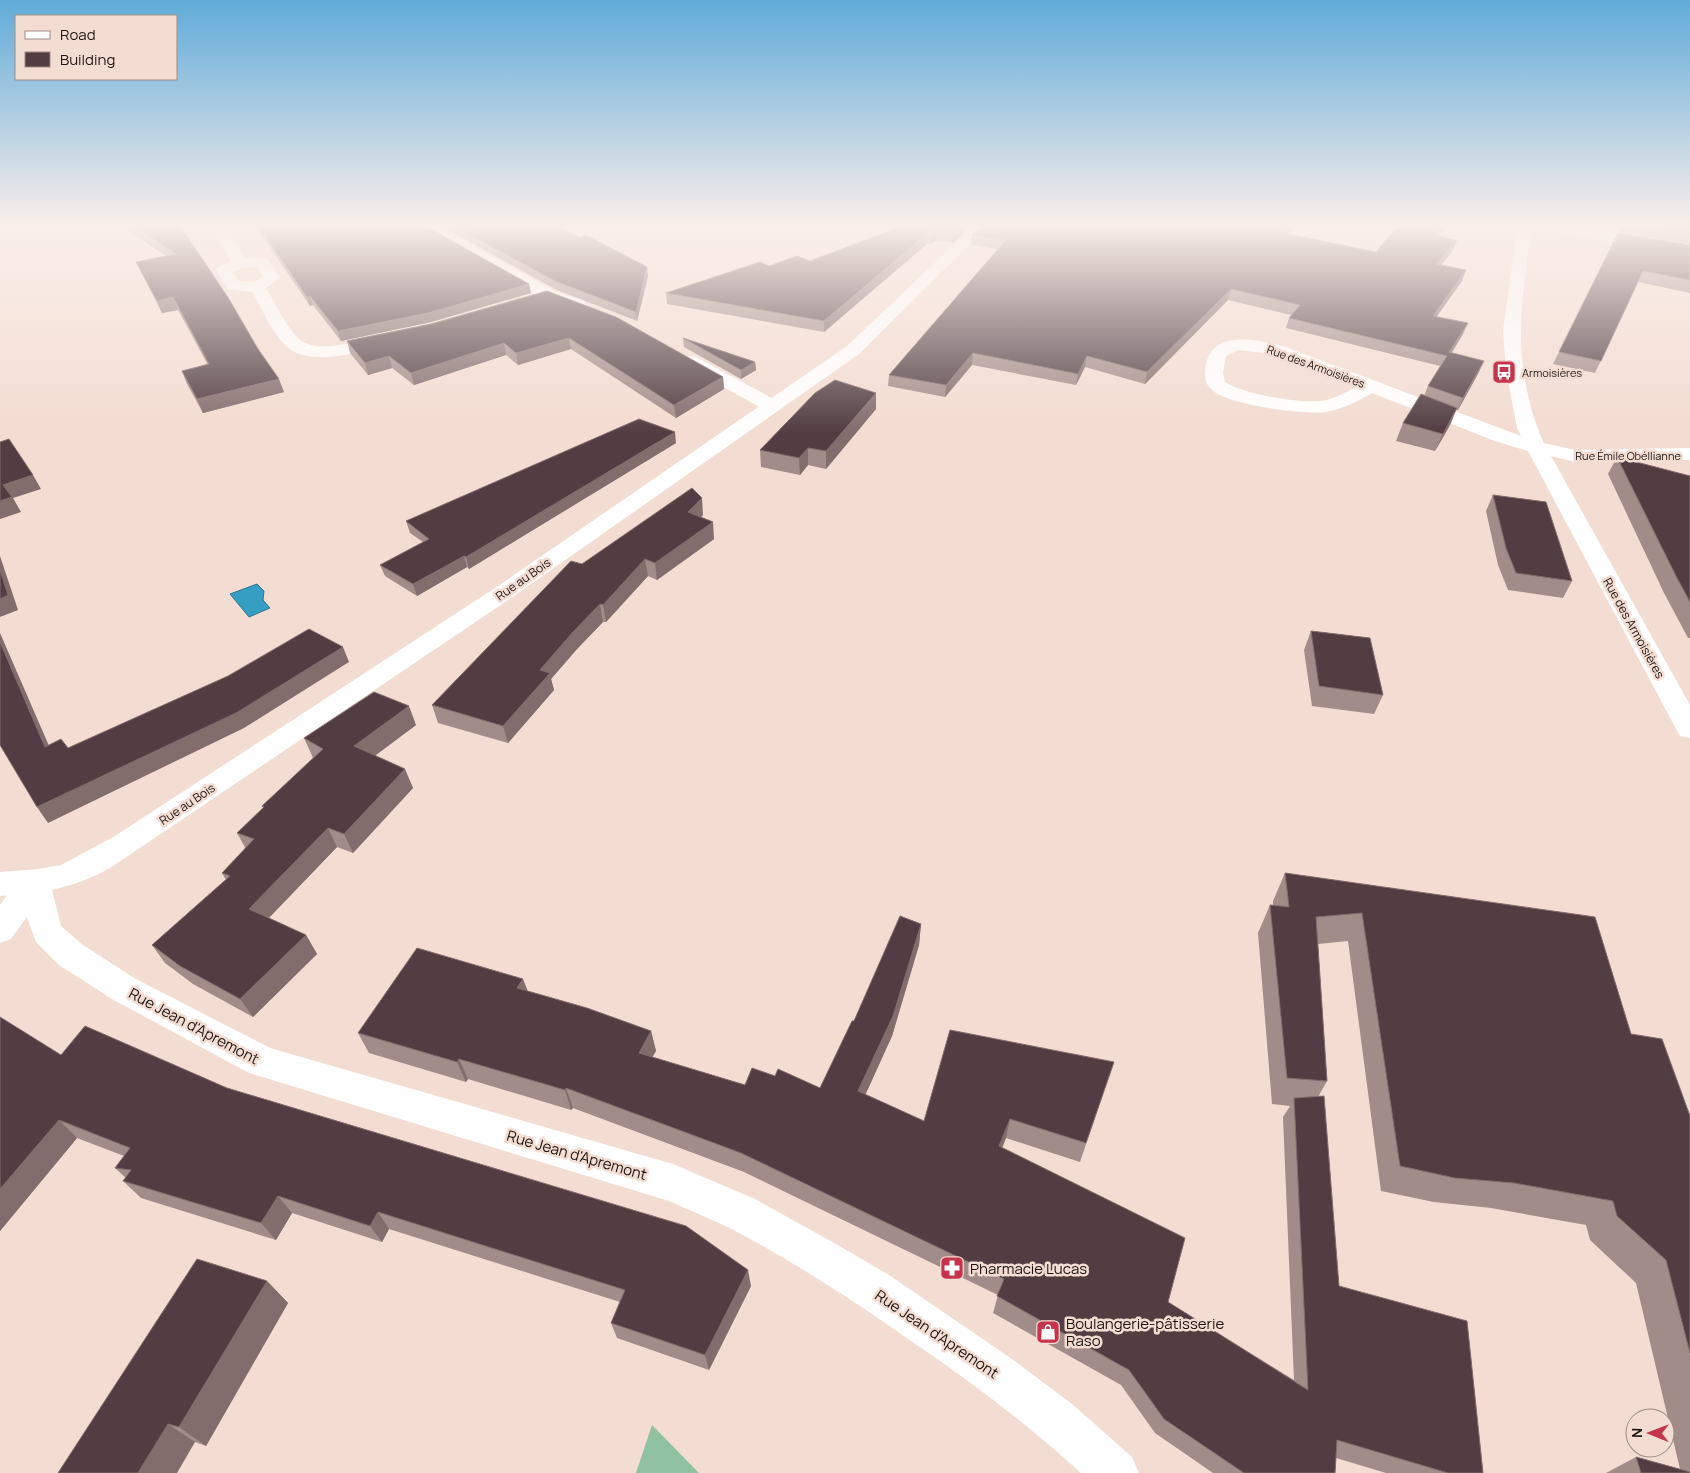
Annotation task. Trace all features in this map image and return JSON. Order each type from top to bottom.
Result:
[{"type":"street","points":[[263,296],[292,342],[301,349],[333,351],[398,337]]},
{"type":"street","points":[[532,300],[545,296]]},
{"type":"street","points":[[554,296],[596,312]]},
{"type":"street","name":"Rue au Bois","points":[[17,883],[54,879],[91,865],[126,844],[506,591],[853,350],[909,296]]},
{"type":"street","name":"Rue des Armoisières","points":[[1516,296],[1512,331],[1516,370],[1527,428],[1547,470],[1690,729]]},
{"type":"street","name":"Rue des Armoisières","points":[[1372,386],[1328,405],[1302,406],[1231,394],[1218,386],[1213,374],[1219,352],[1235,346],[1256,346],[1277,350],[1372,386],[1502,437],[1536,447]]},
{"type":"street","points":[[673,351],[772,406]]},
{"type":"street","name":"Rue Émile Obéllianne","points":[[1536,447],[1575,456],[1690,454]]},
{"type":"street","points":[[0,930],[17,883]]},
{"type":"street","name":"Rue Jean d'Apremont","points":[[17,883],[47,933],[71,955],[124,989],[262,1062],[673,1183],[741,1213],[874,1290],[997,1374],[1056,1420],[1116,1473]]},
{"type":"green space","points":[[652,1425],[699,1473],[636,1473]]},
{"type":"water","points":[[257,584],[264,591],[263,600],[270,608],[249,617],[230,594]]},
{"type":"building","points":[[154,296],[227,296],[258,349],[279,379],[197,399],[182,371],[209,364],[173,297],[157,301]]},
{"type":"building","points":[[306,296],[488,296],[428,313],[338,331],[310,296]]},
{"type":"building","points":[[530,296],[560,296],[616,317],[723,377],[674,405],[569,338],[516,353],[504,343],[411,373],[389,356],[365,363],[347,341],[431,324]]},
{"type":"building","points":[[594,296],[640,296],[636,312]]},
{"type":"building","points":[[681,296],[854,296],[824,321]]},
{"type":"building","points":[[958,296],[1224,296],[1147,372],[1087,356],[1078,374],[973,353],[946,385],[889,375]]},
{"type":"building","points":[[1260,296],[1448,296],[1433,316],[1468,323],[1449,352],[1484,361],[1463,398],[1428,386],[1447,356],[1289,318],[1300,305]]},
{"type":"building","points":[[1587,296],[1631,296],[1601,361],[1559,352]]},
{"type":"building","points":[[683,338],[755,362],[741,370]]},
{"type":"building","points":[[835,380],[876,393],[826,451],[808,448],[799,458],[760,450],[815,393]]},
{"type":"building","points":[[1421,394],[1457,408],[1443,434],[1403,423]]},
{"type":"building","points":[[639,419],[675,432],[466,557],[464,556],[413,584],[380,565],[429,539],[406,521]]},
{"type":"building","points":[[9,439],[33,475],[3,485],[12,497],[0,501],[0,442]]},
{"type":"building","points":[[1617,457],[1690,476],[1690,602],[1676,576]]},
{"type":"building","points":[[692,488],[702,498],[688,512],[713,522],[655,563],[645,559],[603,605],[600,604],[573,632],[540,670],[550,673],[503,726],[432,705],[571,561],[582,564]]},
{"type":"building","points":[[1493,495],[1546,502],[1572,581],[1516,573],[1506,548]]},
{"type":"building","points":[[0,570],[8,595],[0,599]]},
{"type":"building","points":[[309,629],[343,647],[236,713],[37,807],[0,745],[0,642],[45,747],[61,739],[68,748],[228,676]]},
{"type":"building","points":[[1311,631],[1370,638],[1383,695],[1319,686]]},
{"type":"building","points":[[374,692],[409,706],[354,746],[405,769],[344,834],[328,828],[249,909],[306,935],[240,999],[180,966],[152,945],[230,876],[222,873],[254,839],[237,833],[264,807],[262,806],[323,749],[304,738]]},
{"type":"building","points":[[1285,873],[1595,917],[1631,1034],[1662,1039],[1690,1116],[1690,1353],[1666,1260],[1617,1216],[1613,1201],[1514,1183],[1455,1178],[1400,1166],[1362,913],[1316,917],[1327,1081],[1287,1078],[1270,905],[1289,907]]},
{"type":"building","points":[[900,916],[921,924],[893,1016],[858,1091],[924,1121],[950,1030],[1114,1062],[1086,1143],[1010,1119],[999,1146],[1185,1238],[1168,1302],[1308,1390],[1294,1098],[1324,1096],[1339,1286],[1467,1321],[1483,1473],[1448,1473],[1337,1440],[1335,1473],[1244,1473],[1164,1419],[1129,1370],[997,1296],[1004,1279],[741,1153],[566,1088],[565,1090],[459,1059],[457,1062],[358,1033],[417,948],[523,979],[517,988],[587,1008],[651,1031],[639,1053],[745,1085],[752,1068],[775,1076],[778,1069],[820,1088],[852,1021],[854,1021]]},
{"type":"building","points":[[0,1017],[61,1055],[85,1026],[227,1088],[686,1226],[748,1270],[705,1355],[611,1323],[625,1290],[378,1212],[370,1226],[278,1196],[261,1223],[123,1181],[131,1170],[115,1168],[130,1148],[59,1120],[0,1189]]},
{"type":"building","points":[[197,1259],[267,1281],[179,1427],[168,1424],[138,1473],[58,1473]]},
{"type":"building","points":[[1636,1458],[1690,1472],[1690,1473],[1641,1473]]},
{"type":"place","name":"Armoisières","points":[[1504,372]]},
{"type":"place","name":"Pharmacie Lucas","points":[[952,1268]]},
{"type":"place","name":"Boulangerie-pâtisserie Raso","points":[[1048,1332]]}]
